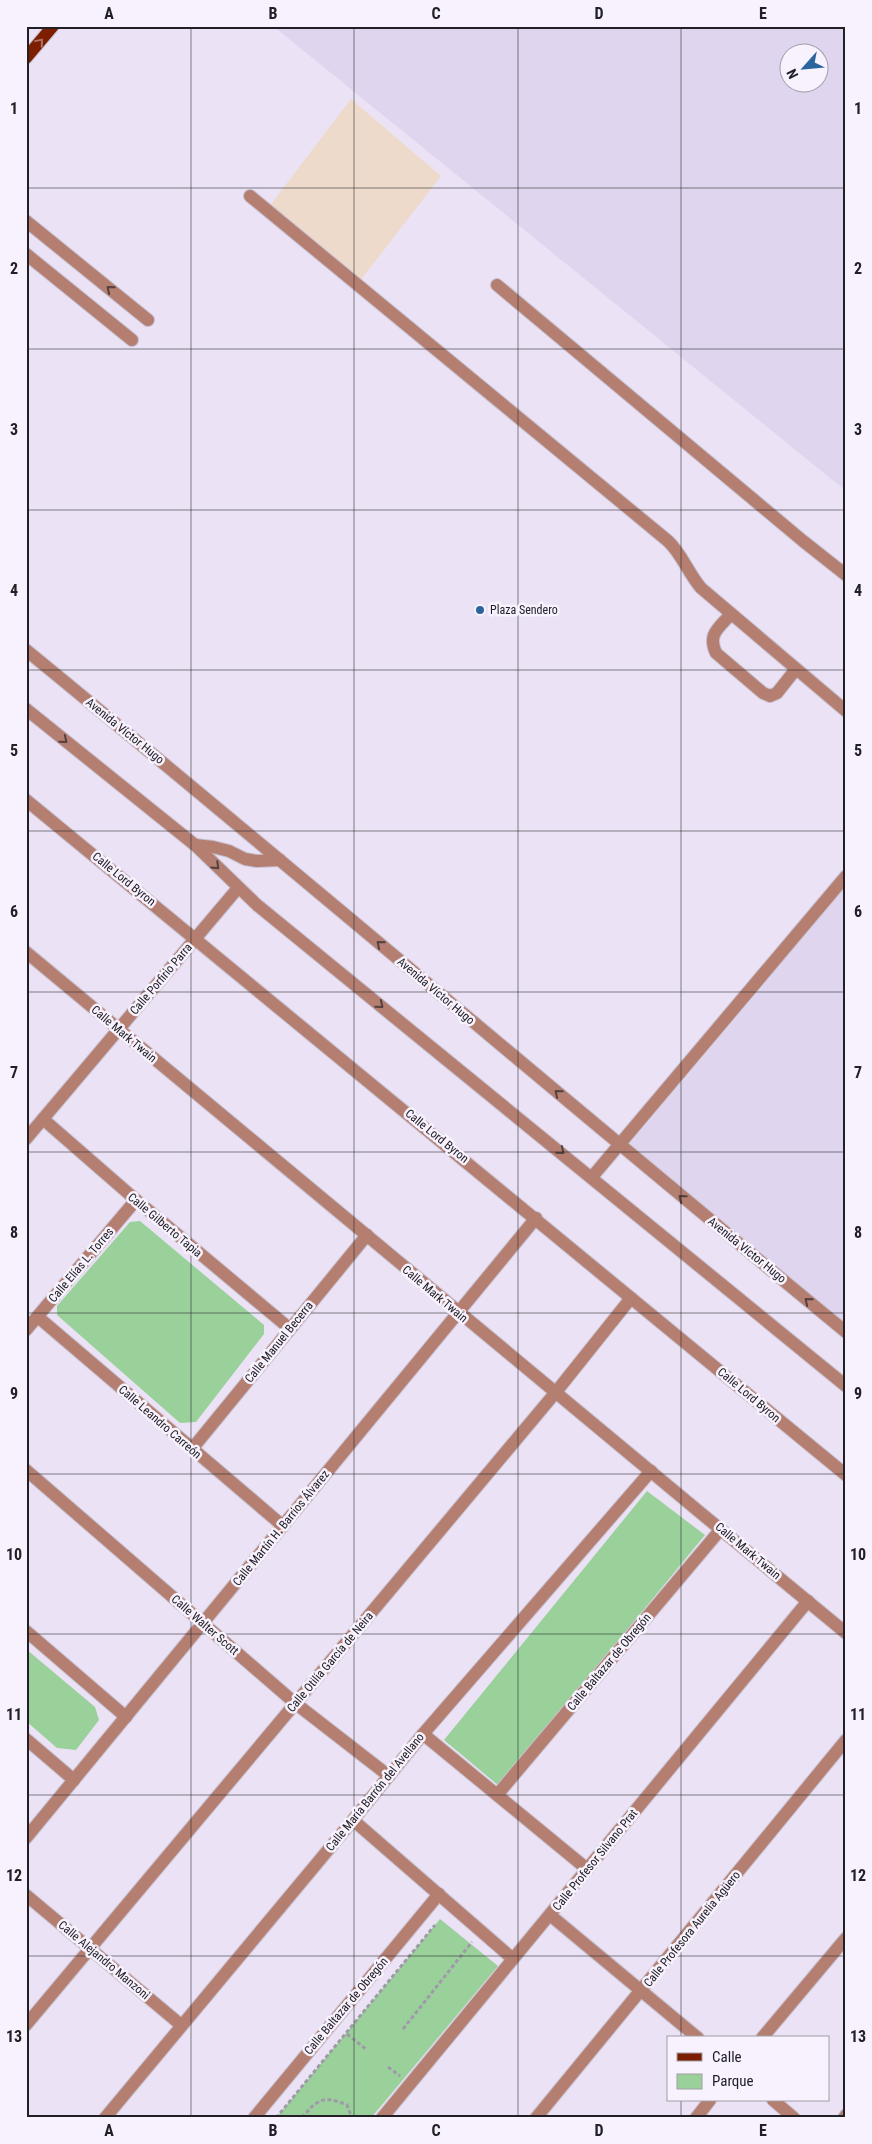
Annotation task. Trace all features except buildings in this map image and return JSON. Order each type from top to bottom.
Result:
[{"type":"main road","points":[[26,58],[53,26]]},
{"type":"street","points":[[250,196],[668,540],[680,555],[691,578],[846,711]]},
{"type":"street","points":[[26,221],[148,320]]},
{"type":"street","points":[[26,254],[132,340]]},
{"type":"street","points":[[497,285],[846,575]]},
{"type":"street","points":[[731,614],[712,637],[711,645],[716,653],[763,693],[770,696],[776,693],[796,669]]},
{"type":"street","name":"Avenida Víctor Hugo","points":[[26,650],[620,1144],[634,1158],[846,1332]]},
{"type":"street","points":[[26,709],[195,845],[257,905],[846,1386]]},
{"type":"street","name":"Calle Lord Byron","points":[[26,800],[846,1475]]},
{"type":"street","points":[[195,845],[212,846],[229,851],[245,859],[257,861],[280,860]]},
{"type":"street","points":[[592,1177],[846,876]]},
{"type":"street","name":"Calle Porfirio Parra","points":[[26,1139],[238,888]]},
{"type":"street","name":"Calle Mark Twain","points":[[26,952],[367,1235],[458,1313],[846,1633]]},
{"type":"street","name":"Calle Gilberto Tapia","points":[[43,1119],[136,1200],[289,1328]]},
{"type":"street","name":"Calle Elías L. Torres","points":[[26,1330],[136,1200]]},
{"type":"street","name":"Calle Martín H. Barrios Álvarez","points":[[26,1838],[536,1218]]},
{"type":"street","name":"Calle Manuel Becerra","points":[[192,1450],[289,1328],[367,1235]]},
{"type":"street","name":"Calle Otilia García de Neira","points":[[26,2025],[556,1392],[631,1298]]},
{"type":"street","name":"Calle Leandro Carreón","points":[[38,1317],[192,1450],[284,1526]]},
{"type":"street","name":"Calle Walter Scott","points":[[26,1470],[295,1703],[388,1776]]},
{"type":"street","name":"Calle María Barrón del Avellano","points":[[105,2118],[423,1734],[651,1471]]},
{"type":"street","name":"Calle Baltazar de Obregón","points":[[497,1795],[721,1529]]},
{"type":"street","name":"Calle Profesor Silvano Prat","points":[[382,2118],[808,1602]]},
{"type":"street","points":[[26,1631],[126,1717]]},
{"type":"street","points":[[423,1734],[587,1869]]},
{"type":"street","points":[[26,1739],[74,1780]]},
{"type":"street","name":"Calle Profesora Aurelia Agüero","points":[[536,2118],[846,1740]]},
{"type":"street","points":[[353,1820],[513,1959]]},
{"type":"street","name":"Calle Baltazar de Obregón","points":[[254,2118],[439,1894]]},
{"type":"street","name":"Calle Alejandro Manzoni","points":[[26,1895],[181,2025]]},
{"type":"street","points":[[550,1914],[696,2036]]},
{"type":"street","points":[[764,2036],[846,1938]]},
{"type":"street","points":[[696,2118],[708,2102]]},
{"type":"street","points":[[775,2102],[794,2118]]},
{"type":"path","points":[[276,2118],[347,2034],[440,1918]]},
{"type":"path","points":[[403,2029],[472,1942],[478,1948]]},
{"type":"path","points":[[347,2034],[367,2050]]},
{"type":"path","points":[[302,2118],[314,2103],[325,2099],[334,2100],[346,2105],[352,2118]]},
{"type":"shaded area","points":[[273,26],[846,26],[846,491]]},
{"type":"shaded area","points":[[351,99],[441,176],[360,281],[268,208]]},
{"type":"shaded area","points":[[846,887],[846,1335],[622,1153]]},
{"type":"green space","points":[[140,1221],[264,1325],[264,1334],[196,1422],[180,1423],[57,1315],[57,1306],[130,1222]]},
{"type":"green space","points":[[647,1491],[705,1535],[499,1786],[444,1740]]},
{"type":"green space","points":[[26,1649],[95,1707],[99,1720],[76,1750],[57,1748],[26,1721]]},
{"type":"green space","points":[[440,1919],[498,1966],[371,2118],[276,2118]]},
{"type":"place","name":"Plaza Sendero","points":[[480,610]]}]
